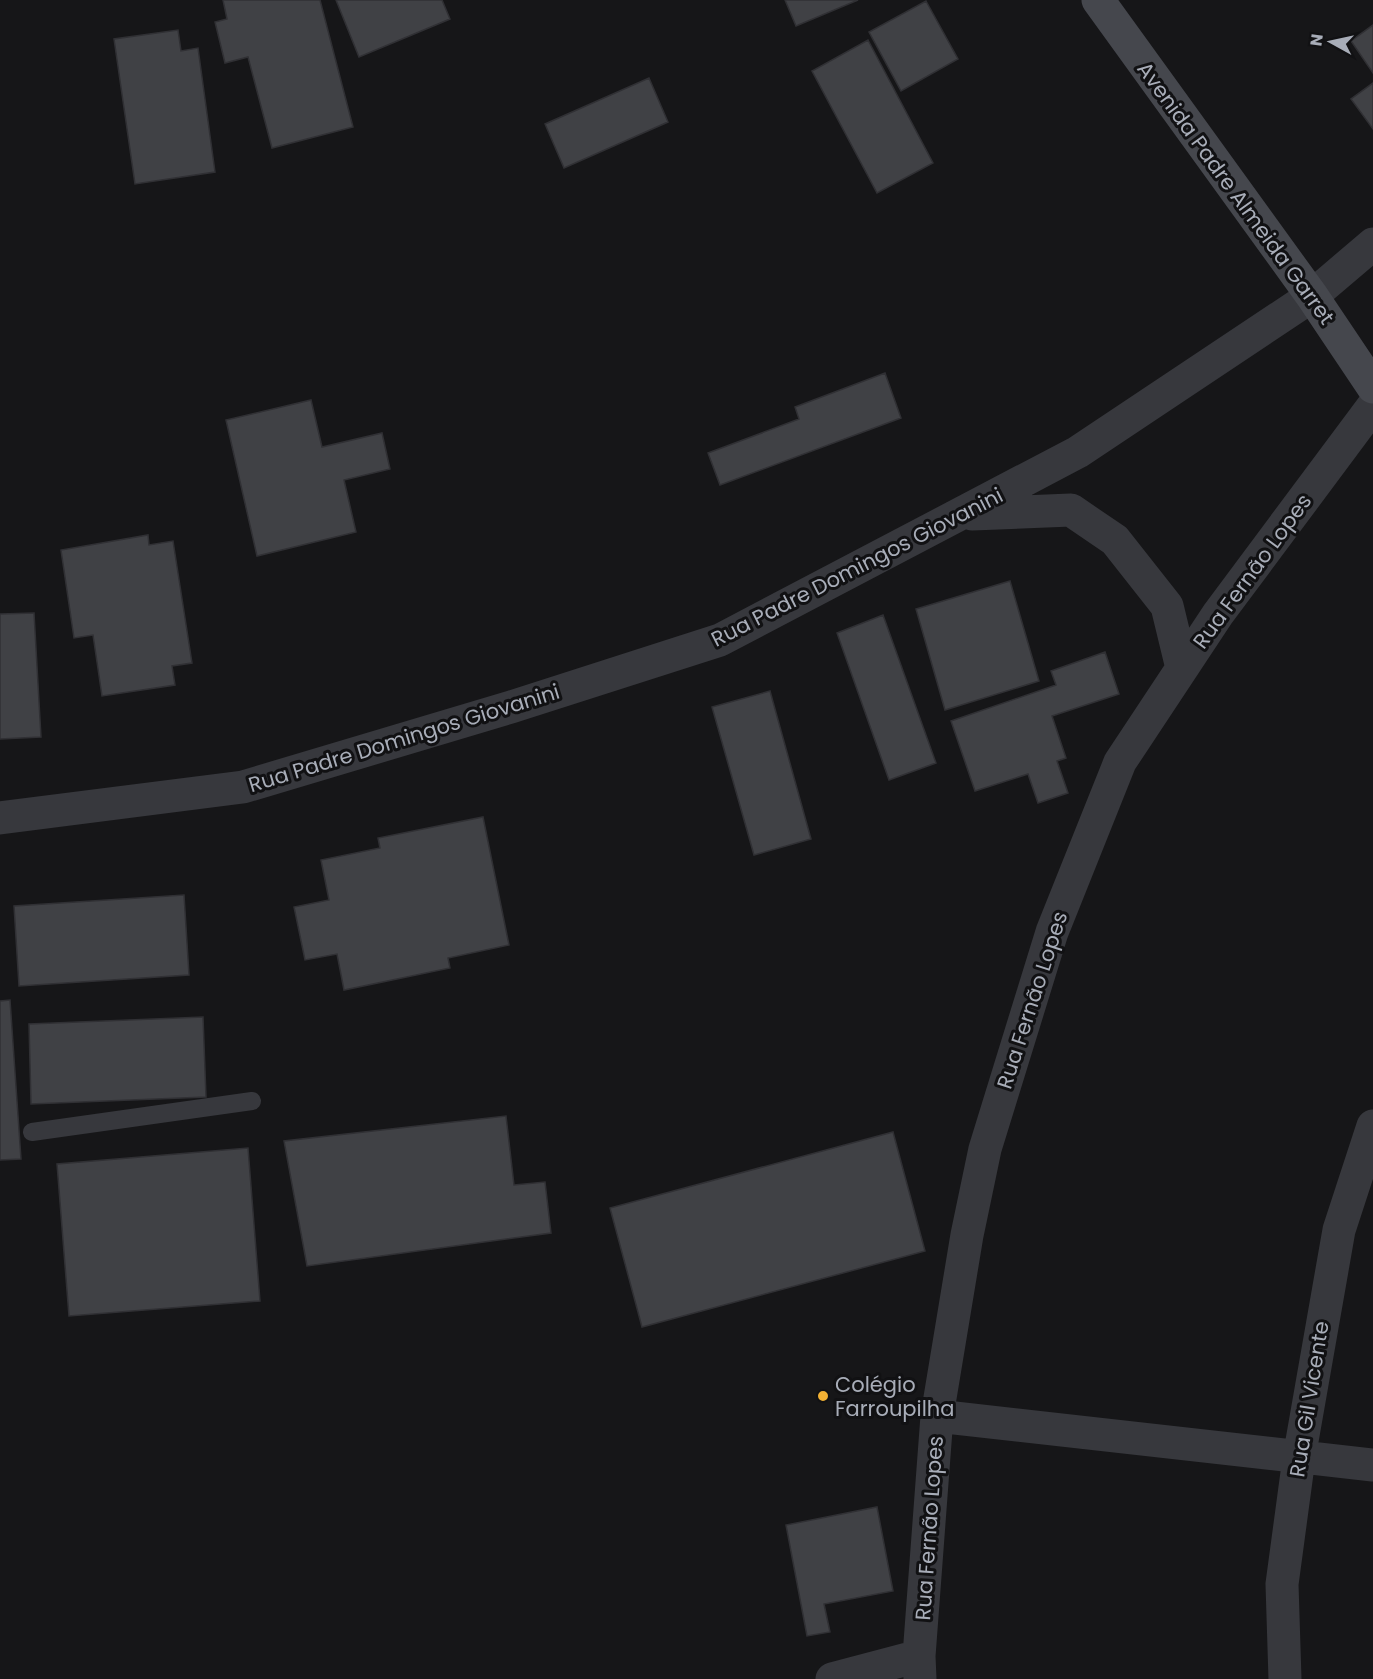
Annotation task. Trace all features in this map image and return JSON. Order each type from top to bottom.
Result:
[{"type":"main road","name":"Avenida Padre Almeida Garret","points":[[1098,0],[1312,296],[1373,387]]},
{"type":"street","name":"Rua Padre Domingos Giovanini","points":[[0,819],[243,787],[511,707],[720,640],[964,514],[1078,452],[1312,296],[1373,244]]},
{"type":"street","name":"Rua Fernão Lopes","points":[[919,1667],[937,1416],[985,1149],[1052,932],[1120,762],[1218,614],[1373,406]]},
{"type":"street","points":[[1071,510],[1078,452]]},
{"type":"street","points":[[964,514],[1071,510],[1115,540],[1167,606],[1182,668]]},
{"type":"street","points":[[1167,606],[1218,614]]},
{"type":"street","name":"Rua Gil Vicente","points":[[1285,1679],[1282,1584],[1299,1458],[1339,1230],[1373,1126]]},
{"type":"street","points":[[937,1416],[1373,1466]]},
{"type":"street","points":[[832,1679],[919,1667]]},
{"type":"lane","points":[[32,1132],[252,1101]]},
{"type":"building","points":[[223,0],[320,0],[353,127],[272,148],[248,57],[225,63],[215,22],[227,19]]},
{"type":"building","points":[[336,0],[442,0],[450,19],[359,57]]},
{"type":"building","points":[[785,0],[858,0],[796,26]]},
{"type":"building","points":[[926,1],[958,59],[901,91],[869,32]]},
{"type":"building","points":[[1373,25],[1373,73],[1351,41]]},
{"type":"building","points":[[178,30],[181,51],[198,48],[215,172],[135,184],[114,39]]},
{"type":"building","points":[[868,40],[933,163],[877,193],[812,71]]},
{"type":"building","points":[[649,78],[668,122],[564,168],[545,124]]},
{"type":"building","points":[[1373,83],[1373,129],[1351,99]]},
{"type":"building","points":[[885,373],[901,418],[720,485],[708,453],[799,419],[795,407]]},
{"type":"building","points":[[311,400],[322,447],[382,433],[390,469],[344,480],[356,532],[257,556],[226,420]]},
{"type":"building","points":[[148,535],[149,545],[173,541],[192,663],[172,666],[175,685],[102,696],[93,635],[74,638],[61,550]]},
{"type":"building","points":[[1010,581],[1039,681],[945,710],[916,609]]},
{"type":"building","points":[[34,613],[41,737],[0,739],[0,614]]},
{"type":"building","points":[[883,615],[936,763],[889,780],[837,633]]},
{"type":"building","points":[[1105,652],[1119,694],[1052,716],[1066,758],[1057,761],[1068,793],[1038,803],[1028,774],[975,791],[951,721],[1056,685],[1051,671]]},
{"type":"building","points":[[770,691],[811,839],[754,855],[712,707]]},
{"type":"building","points":[[483,817],[509,945],[448,958],[450,968],[344,990],[337,954],[305,960],[294,907],[329,900],[321,860],[380,848],[378,838]]},
{"type":"building","points":[[184,895],[189,975],[19,986],[14,906]]},
{"type":"building","points":[[10,1000],[21,1159],[0,1160],[0,1001]]},
{"type":"building","points":[[203,1017],[206,1097],[31,1104],[29,1024]]},
{"type":"building","points":[[506,1116],[514,1185],[545,1182],[551,1233],[307,1266],[284,1141]]},
{"type":"building","points":[[893,1132],[925,1251],[642,1327],[610,1208]]},
{"type":"building","points":[[248,1148],[260,1301],[69,1316],[57,1164]]},
{"type":"building","points":[[877,1507],[893,1591],[824,1604],[830,1632],[807,1636],[786,1525]]},
{"type":"place","name":"Colégio Farroupilha","points":[[823,1396]]}]
